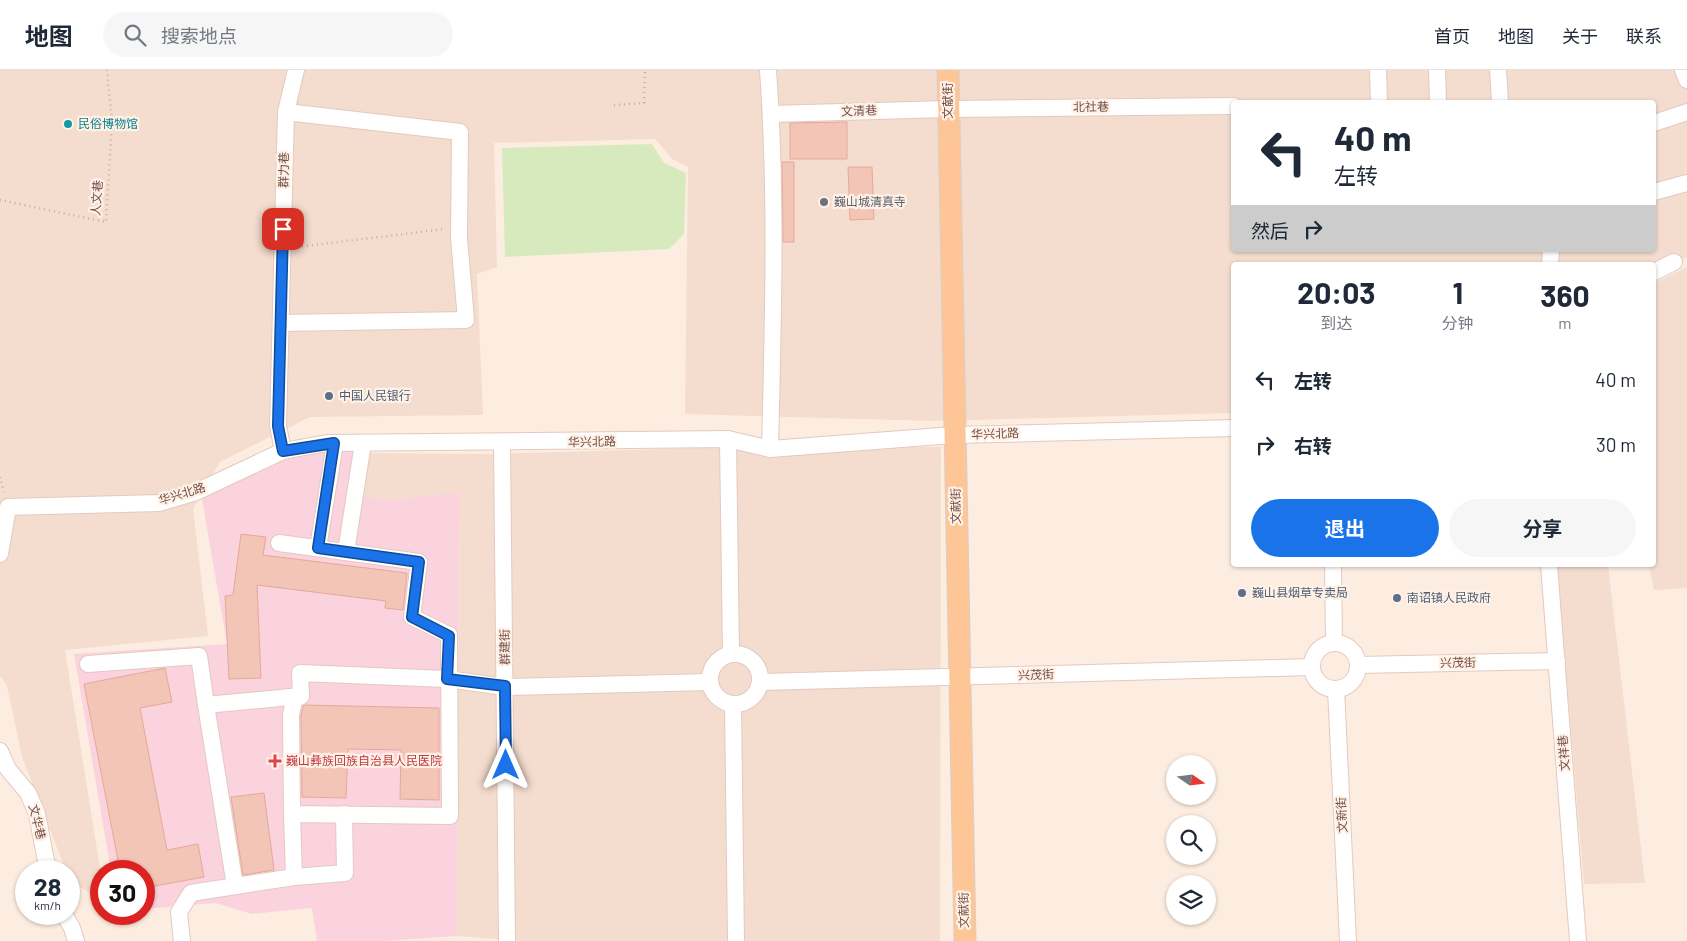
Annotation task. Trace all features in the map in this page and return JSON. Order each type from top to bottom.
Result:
[{"type":"main road","name":"文献街","points":[[948,70],[965,941]]},
{"type":"street","name":"群力巷","points":[[283,451],[278,426],[286,112],[296,70]]},
{"type":"street","points":[[768,70],[771,114],[774,294],[770,449]]},
{"type":"street","points":[[1378,70],[1379,100]]},
{"type":"street","points":[[1437,70],[1438,100]]},
{"type":"street","points":[[1498,70],[1500,100]]},
{"type":"street","points":[[1683,70],[1687,80]]},
{"type":"street","name":"北社巷","points":[[948,109],[1231,106]]},
{"type":"street","name":"文清巷","points":[[771,114],[948,109]]},
{"type":"street","points":[[281,323],[466,320],[459,228],[460,132],[286,112]]},
{"type":"street","points":[[1656,122],[1687,112]]},
{"type":"street","points":[[1656,191],[1687,183]]},
{"type":"street","points":[[1656,271],[1674,262]]},
{"type":"street","name":"华兴北路","points":[[0,554],[8,507],[159,503],[196,492],[283,451],[334,443],[502,443],[728,439],[770,449],[954,435],[1231,428]]},
{"type":"street","points":[[728,439],[731,654]]},
{"type":"street","points":[[318,548],[334,443]]},
{"type":"street","points":[[346,552],[364,443]]},
{"type":"street","name":"群建街","points":[[502,443],[507,941]]},
{"type":"street","points":[[280,542],[419,562],[412,617],[449,636],[447,679],[450,816],[292,814]]},
{"type":"street","points":[[1333,567],[1334,643]]},
{"type":"street","name":"文祥巷","points":[[1549,567],[1578,941]]},
{"type":"street","points":[[1334,643],[1341,643],[1353,651],[1358,665],[1357,672],[1349,684],[1336,689],[1322,685],[1316,680],[1312,667],[1315,653],[1327,644],[1334,643]]},
{"type":"street","points":[[731,654],[739,654],[753,661],[760,675],[758,690],[748,701],[732,704],[726,703],[715,694],[710,682],[713,667],[718,661],[731,654]]},
{"type":"street","points":[[88,664],[199,656],[235,886]]},
{"type":"street","name":"兴茂街","points":[[1358,665],[1557,661]]},
{"type":"street","name":"兴茂街","points":[[760,682],[1312,667]]},
{"type":"street","points":[[301,696],[300,673],[447,679],[505,686],[710,682]]},
{"type":"street","name":"文新街","points":[[1336,689],[1348,941]]},
{"type":"street","points":[[206,705],[301,696]]},
{"type":"street","points":[[294,876],[291,715],[294,700],[301,696]]},
{"type":"street","points":[[732,704],[736,941]]},
{"type":"street","name":"文华巷","points":[[0,751],[8,769],[28,793],[37,814],[46,860]]},
{"type":"street","points":[[182,941],[179,912],[191,893],[294,876],[345,873],[344,814]]},
{"type":"street","points":[[70,925],[76,941]]},
{"type":"path","name":"人文巷","points":[[0,200],[106,222],[112,122],[107,70]]},
{"type":"path","points":[[614,105],[644,103],[644,70]]},
{"type":"path","points":[[282,249],[459,228]]},
{"type":"shaded area","points":[[0,70],[1687,70],[1687,257],[1656,273],[1656,262],[1231,262],[1231,413],[935,421],[685,414],[688,167],[672,159],[655,139],[494,143],[497,267],[477,274],[483,415],[310,417],[220,462],[193,509],[208,636],[65,650],[99,860],[90,860],[90,893],[80,887],[80,860],[62,860],[22,757],[7,686],[0,676]]},
{"type":"shaded area","points":[[1687,267],[1687,588],[1654,590],[1649,567],[1656,567],[1656,282]]},
{"type":"shaded area","points":[[941,447],[940,941],[523,941],[457,936],[459,493],[389,501],[358,495],[362,453],[488,454],[699,448]]},
{"type":"shaded area","name":"巍山彝族回族自治县人民医院","points":[[328,448],[362,453],[359,495],[389,501],[459,492],[457,936],[384,941],[317,941],[312,908],[252,914],[215,903],[155,908],[155,860],[109,860],[74,654],[227,644],[202,499],[277,460]]},
{"type":"shaded area","points":[[1557,567],[1608,567],[1645,883],[1584,884]]},
{"type":"green space","points":[[652,144],[664,163],[686,173],[684,234],[669,249],[505,257],[502,148]]},
{"type":"building","points":[[847,122],[847,159],[790,159],[790,123]]},
{"type":"building","points":[[782,162],[794,162],[794,242],[783,242]]},
{"type":"building","points":[[848,167],[872,167],[874,219],[850,220]]},
{"type":"building","points":[[241,534],[266,537],[263,555],[407,573],[403,610],[385,608],[386,601],[257,585],[261,678],[229,679],[225,596],[233,595]]},
{"type":"building","points":[[165,668],[172,702],[140,708],[167,850],[198,844],[204,877],[155,886],[155,860],[118,860],[84,684]]},
{"type":"building","points":[[303,706],[439,708],[439,800],[400,799],[401,750],[348,749],[346,798],[302,797],[301,716]]},
{"type":"building","points":[[264,793],[274,870],[243,875],[231,797]]},
{"type":"place","name":"民俗博物馆","points":[[68,124]]},
{"type":"place","name":"巍山城清真寺","points":[[824,202]]},
{"type":"place","name":"中国人民银行","points":[[329,396]]},
{"type":"place","name":"巍山县烟草专卖局","points":[[1242,593]]},
{"type":"place","name":"南诏镇人民政府","points":[[1397,598]]},
{"type":"place","name":"巍山彝族回族自治县人民医院","points":[[275,761]]},
{"type":"route","points":[[283,229],[278,426],[283,451],[334,443],[318,548],[419,562],[412,617],[449,636],[447,679],[505,686],[506,765]]}]
